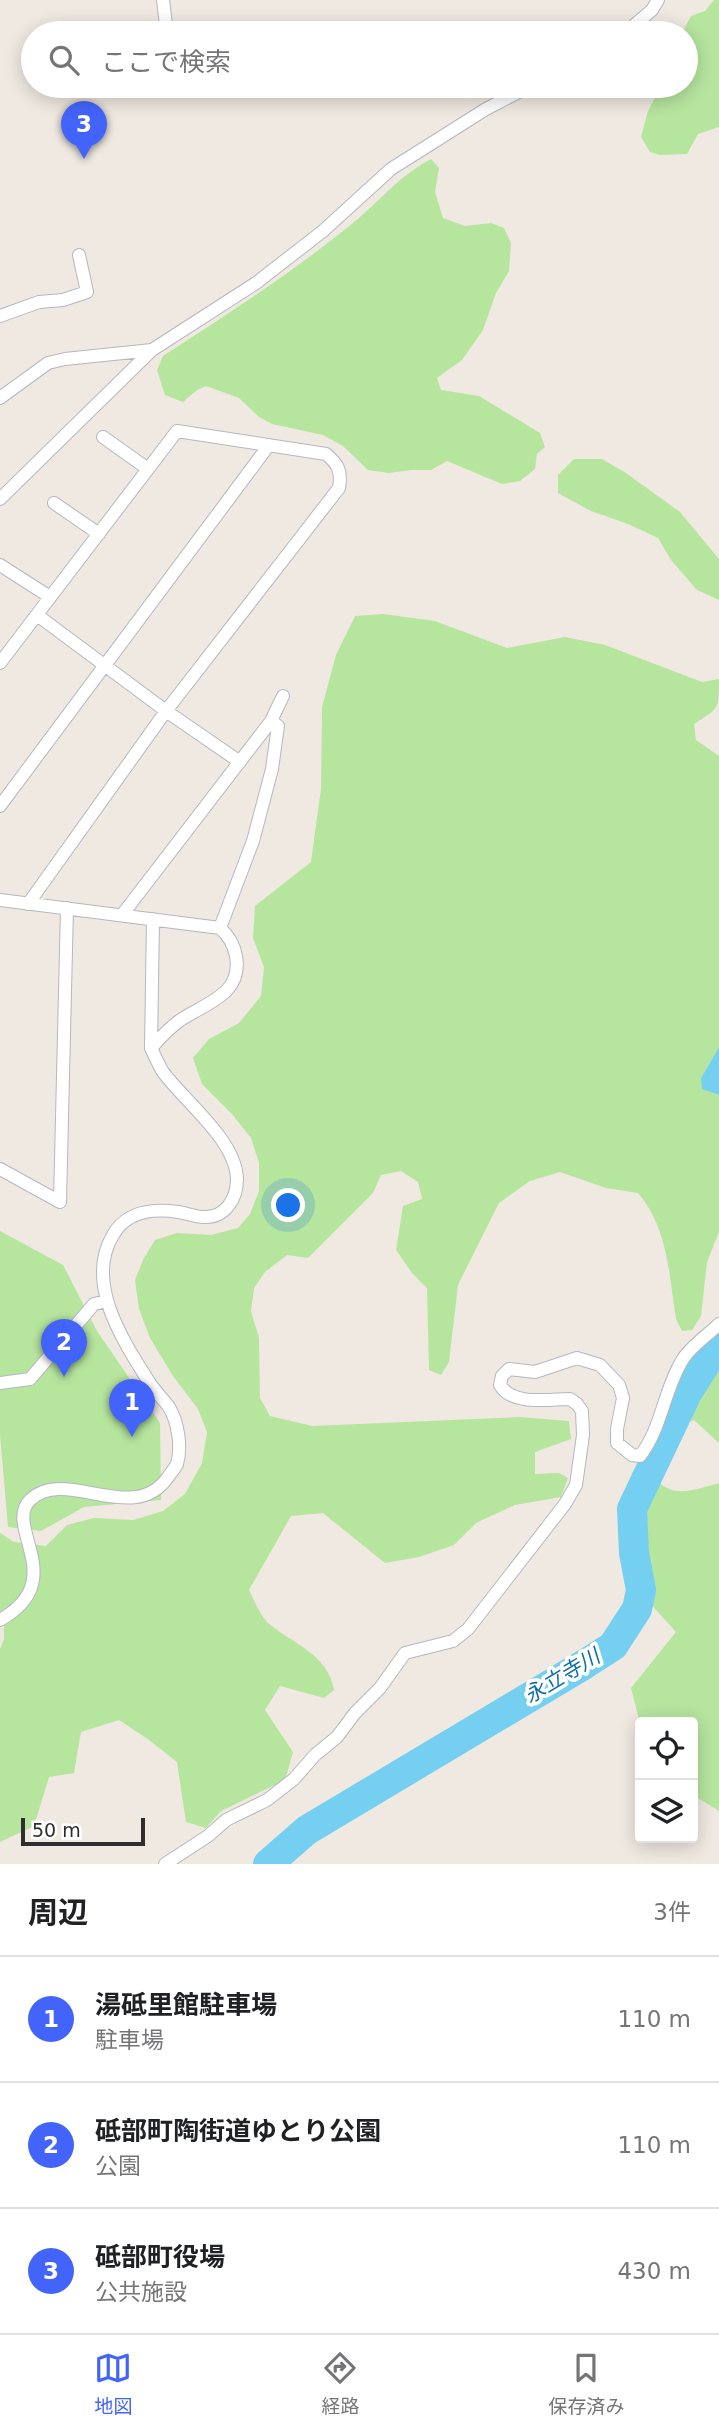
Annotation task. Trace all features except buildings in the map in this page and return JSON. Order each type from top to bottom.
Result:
[{"type":"street","points":[[163,0],[166,21]]},
{"type":"street","points":[[638,21],[658,0]]},
{"type":"street","points":[[0,499],[152,349],[256,283],[323,231],[391,169],[507,98]]},
{"type":"street","points":[[0,316],[39,302],[87,292],[79,255]]},
{"type":"street","points":[[0,398],[48,363],[152,349]]},
{"type":"street","points":[[0,663],[177,431],[326,454],[337,463],[341,476],[339,488],[166,711],[27,904]]},
{"type":"street","points":[[103,437],[148,469]]},
{"type":"street","points":[[0,806],[269,445]]},
{"type":"street","points":[[54,503],[99,534]]},
{"type":"street","points":[[0,565],[50,597]]},
{"type":"street","points":[[37,615],[240,762]]},
{"type":"street","points":[[122,915],[271,721],[283,696]]},
{"type":"street","points":[[220,928],[253,841],[272,769],[278,726],[271,721]]},
{"type":"street","points":[[0,900],[220,928],[228,935],[238,966],[234,982],[222,996],[165,1032],[151,1048]]},
{"type":"street","points":[[0,1168],[60,1202],[67,908]]},
{"type":"street","points":[[0,1620],[27,1600],[34,1580],[32,1551],[23,1514],[29,1501],[49,1489],[118,1498],[142,1496],[162,1486],[176,1465],[179,1434],[170,1409],[150,1385],[118,1328],[107,1301],[105,1257],[111,1237],[124,1219],[143,1212],[176,1212],[203,1218],[220,1215],[233,1201],[237,1179],[233,1156],[161,1069],[151,1048],[153,919]]},
{"type":"street","points":[[0,1383],[30,1379],[94,1304],[107,1301]]},
{"type":"street","points":[[165,1864],[208,1836],[226,1820],[267,1800],[294,1779],[315,1755],[337,1737],[355,1713],[380,1688],[405,1653],[453,1641],[468,1629],[565,1504],[576,1485],[583,1435],[582,1412],[570,1399],[516,1398],[505,1392],[500,1385],[502,1376],[509,1369],[535,1372],[577,1358],[600,1365],[619,1385],[623,1398],[617,1443],[632,1455],[640,1456],[657,1424],[684,1357],[719,1324]]},
{"type":"green space","points":[[714,0],[719,0],[719,127],[698,134],[687,154],[660,155],[650,152],[641,137],[655,98],[698,98],[698,21],[688,21],[691,16],[705,11]]},
{"type":"green space","points":[[431,159],[439,168],[435,192],[443,218],[465,226],[491,223],[504,228],[511,243],[509,271],[496,293],[483,330],[462,360],[437,378],[441,390],[479,396],[540,433],[545,447],[537,454],[535,469],[520,481],[502,484],[447,461],[431,470],[389,473],[368,470],[343,446],[323,435],[272,424],[259,417],[239,398],[206,386],[183,402],[165,395],[157,370],[163,356],[307,259],[353,223],[410,172]]},
{"type":"green space","points":[[574,459],[602,459],[680,512],[719,559],[719,600],[697,590],[671,560],[658,538],[591,511],[558,493],[558,475]]},
{"type":"green space","points":[[383,614],[435,621],[507,648],[565,637],[605,645],[702,682],[719,679],[716,707],[694,724],[696,740],[719,756],[719,1047],[701,1078],[703,1089],[719,1095],[719,1232],[707,1262],[701,1316],[692,1330],[682,1331],[676,1319],[666,1253],[656,1221],[638,1193],[606,1188],[560,1172],[530,1181],[499,1203],[458,1285],[449,1362],[441,1375],[429,1370],[427,1288],[412,1273],[396,1250],[403,1206],[422,1199],[418,1182],[401,1171],[381,1175],[373,1193],[308,1258],[287,1255],[265,1272],[254,1288],[251,1311],[259,1338],[260,1398],[270,1416],[312,1426],[520,1417],[569,1421],[571,1439],[535,1452],[535,1474],[559,1473],[568,1478],[561,1497],[515,1505],[476,1523],[454,1545],[419,1557],[385,1563],[323,1513],[291,1516],[249,1590],[268,1623],[308,1651],[325,1667],[334,1690],[324,1698],[280,1686],[265,1710],[293,1752],[285,1780],[221,1811],[206,1828],[186,1822],[177,1762],[119,1720],[81,1732],[74,1773],[49,1777],[34,1826],[0,1842],[0,1649],[4,1639],[4,1617],[0,1614],[0,1533],[14,1542],[46,1546],[67,1525],[94,1518],[133,1520],[163,1511],[185,1494],[202,1463],[207,1432],[198,1409],[173,1376],[150,1338],[139,1309],[135,1280],[155,1240],[177,1233],[211,1235],[238,1228],[250,1214],[259,1191],[259,1163],[251,1138],[202,1084],[193,1058],[209,1039],[239,1023],[261,996],[264,967],[253,938],[255,906],[311,862],[321,789],[322,707],[336,655],[355,616]]},
{"type":"green space","points":[[0,1231],[63,1265],[97,1331],[160,1423],[161,1500],[84,1507],[41,1531],[8,1527],[0,1435]]},
{"type":"green space","points":[[719,1343],[719,1443],[694,1420],[680,1426],[677,1440],[668,1450],[660,1450],[656,1442],[667,1412]]},
{"type":"green space","points":[[646,1479],[679,1491],[719,1483],[719,1811],[698,1798],[698,1717],[638,1717],[631,1688],[676,1632],[647,1600],[636,1561],[635,1491]]},
{"type":"water","points":[[719,1047],[719,1095],[702,1089],[701,1078]]},
{"type":"waterway","name":"永立寺川","points":[[268,1864],[307,1830],[613,1646],[637,1609],[641,1590],[634,1553],[632,1509],[687,1393],[719,1343]]},
{"type":"place","name":"砥部町役場","points":[[84,159]]},
{"type":"place","name":"砥部町陶街道ゆとり公園","points":[[64,1377]]},
{"type":"place","name":"湯砥里館駐車場","points":[[132,1437]]}]
